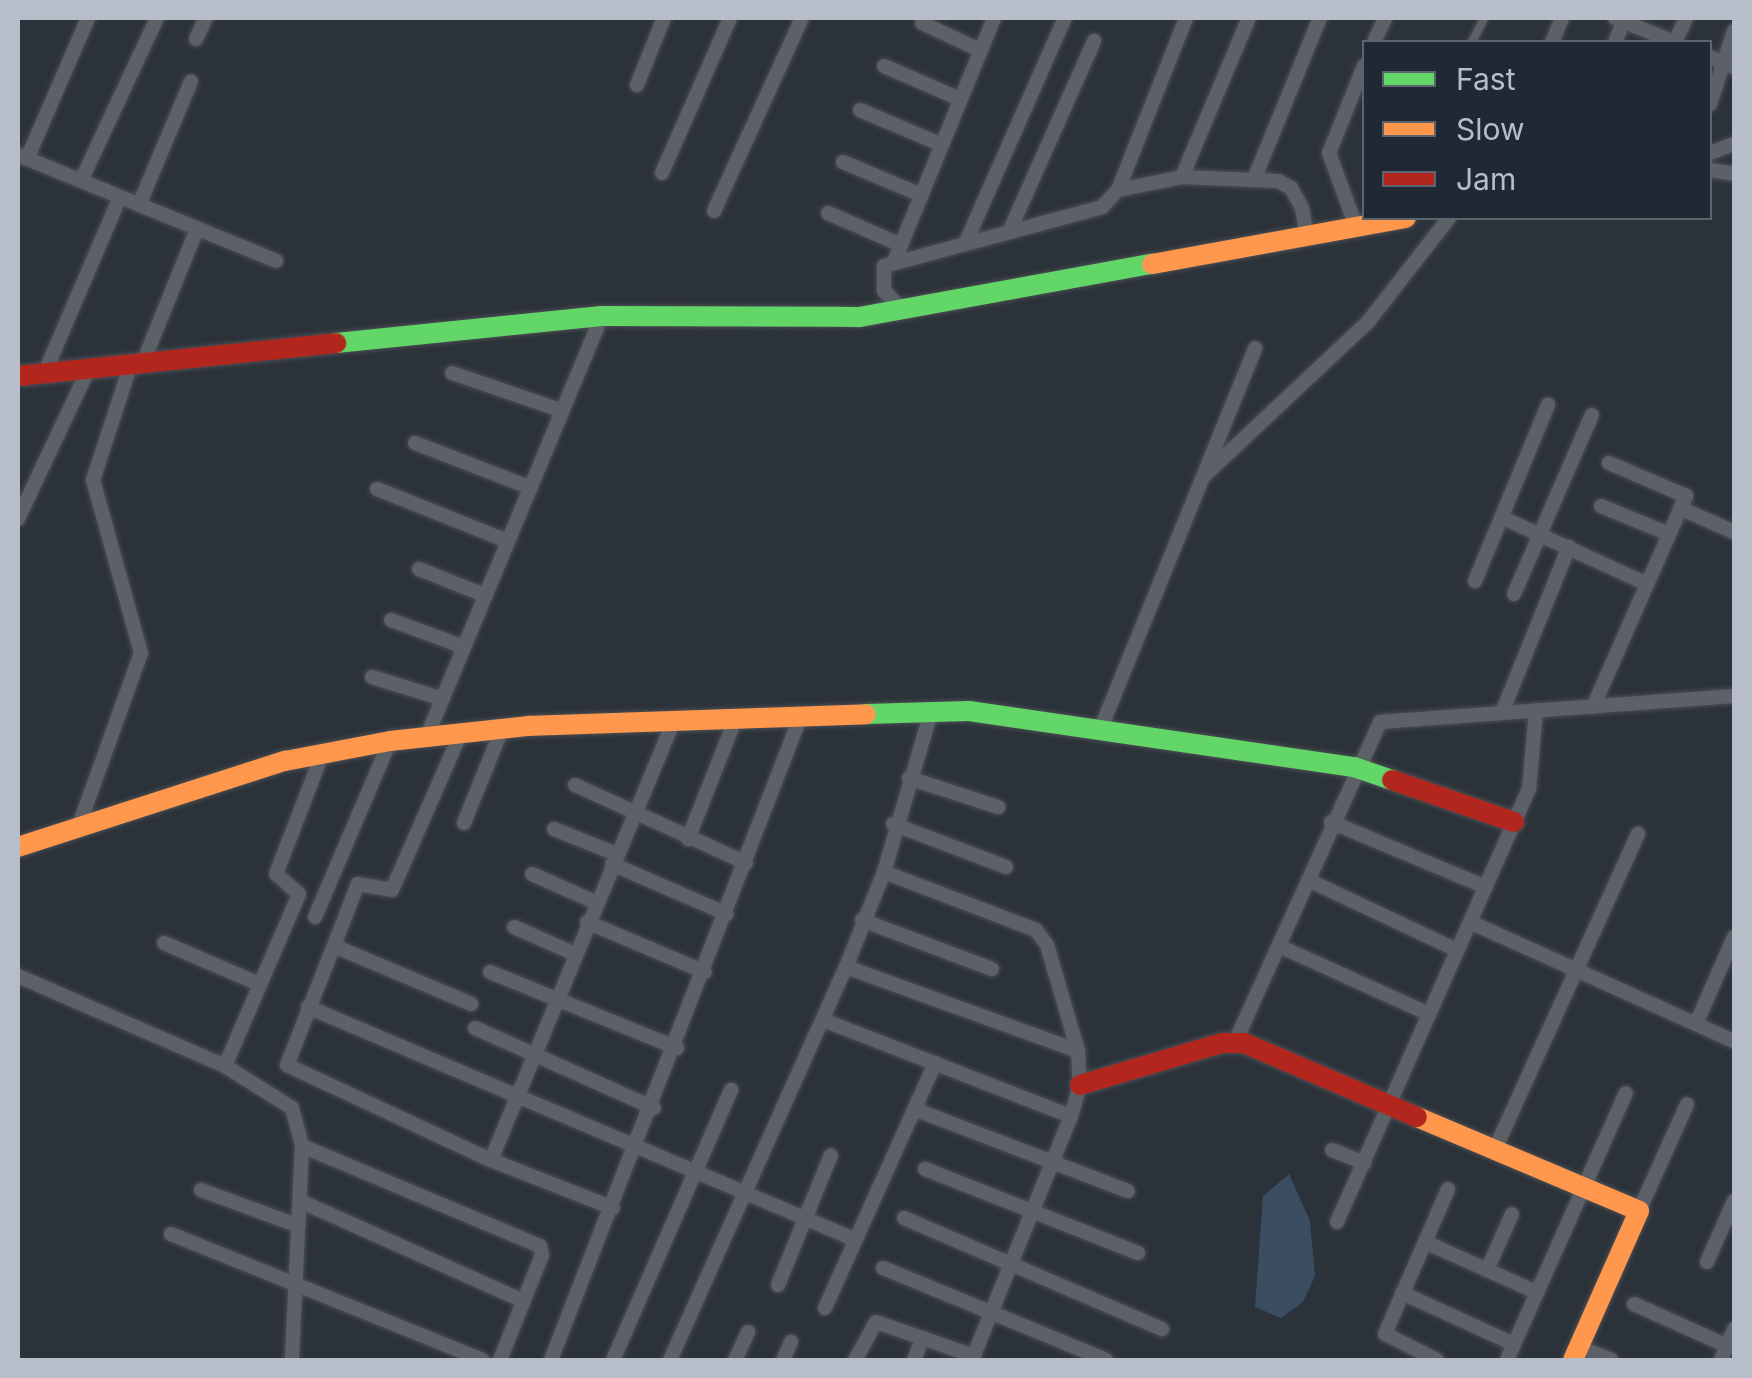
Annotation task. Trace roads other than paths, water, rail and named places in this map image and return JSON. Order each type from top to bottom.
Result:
[{"type":"street","points":[[88,18],[22,157],[276,261]]},
{"type":"street","points":[[80,181],[157,18]]},
{"type":"street","points":[[196,39],[206,18]]},
{"type":"street","points":[[638,84],[664,18]]},
{"type":"street","points":[[662,173],[730,18]]},
{"type":"street","points":[[714,211],[802,18]]},
{"type":"street","points":[[902,309],[884,291],[882,273],[894,262],[994,18]]},
{"type":"street","points":[[966,242],[1064,18]]},
{"type":"street","points":[[894,262],[1102,208],[1118,190],[1186,18]]},
{"type":"street","points":[[1182,176],[1249,18]]},
{"type":"street","points":[[1254,178],[1320,18]]},
{"type":"street","points":[[1621,19],[1669,40]]},
{"type":"street","points":[[922,23],[980,50]]},
{"type":"street","points":[[1712,97],[1734,31]]},
{"type":"street","points":[[1010,230],[1094,40]]},
{"type":"street","points":[[884,66],[960,99]]},
{"type":"street","points":[[1357,229],[1328,153],[1362,71]]},
{"type":"street","points":[[139,205],[191,80]]},
{"type":"street","points":[[860,110],[942,145]]},
{"type":"street","points":[[843,162],[922,194]]},
{"type":"street","points":[[1118,190],[1182,176],[1254,178],[1291,188],[1308,237]]},
{"type":"street","points":[[45,372],[120,197]]},
{"type":"street","points":[[828,213],[901,244]]},
{"type":"street","points":[[18,376],[138,360],[602,316],[859,317],[1397,220]]},
{"type":"street","points":[[1202,478],[1368,322],[1447,220]]},
{"type":"street","points":[[78,828],[142,653],[93,480],[138,360],[197,229]]},
{"type":"street","points":[[427,736],[602,316]]},
{"type":"street","points":[[1101,728],[1255,348]]},
{"type":"street","points":[[18,519],[90,366]]},
{"type":"street","points":[[452,373],[563,410]]},
{"type":"street","points":[[1475,582],[1548,405]]},
{"type":"street","points":[[1514,594],[1592,415]]},
{"type":"street","points":[[415,443],[530,488]]},
{"type":"street","points":[[1594,707],[1686,496],[1610,463]]},
{"type":"street","points":[[377,489],[508,541]]},
{"type":"street","points":[[1601,506],[1669,534]]},
{"type":"street","points":[[1680,508],[1734,532]]},
{"type":"street","points":[[1503,518],[1646,584]]},
{"type":"street","points":[[1503,710],[1569,547]]},
{"type":"street","points":[[419,569],[486,596]]},
{"type":"street","points":[[391,620],[464,647]]},
{"type":"street","points":[[372,677],[442,699]]},
{"type":"street","points":[[1235,1042],[1354,767],[1372,731],[1389,718],[1734,696]]},
{"type":"street","points":[[1338,1222],[1529,789],[1536,710]]},
{"type":"street","points":[[18,847],[322,755],[390,740],[502,729],[969,711],[1354,767],[1514,822]]},
{"type":"street","points":[[670,1360],[846,967],[884,872],[893,824],[930,712]]},
{"type":"street","points":[[551,1360],[654,1108],[800,718]]},
{"type":"street","points":[[688,839],[735,720]]},
{"type":"street","points":[[491,1160],[673,722]]},
{"type":"street","points":[[464,823],[502,729]]},
{"type":"street","points":[[274,1092],[358,884],[392,890],[460,735]]},
{"type":"street","points":[[316,916],[390,740]]},
{"type":"street","points":[[225,1066],[299,894],[276,874],[322,755]]},
{"type":"street","points":[[909,778],[998,807]]},
{"type":"street","points":[[575,785],[746,863]]},
{"type":"street","points":[[1331,822],[1486,888]]},
{"type":"street","points":[[893,824],[1006,866]]},
{"type":"street","points":[[554,828],[727,914]]},
{"type":"street","points":[[1496,1146],[1638,834]]},
{"type":"street","points":[[855,1360],[876,1322],[973,1358],[1080,1085],[1078,1051],[1047,945],[1036,930],[884,872]]},
{"type":"street","points":[[532,874],[595,902]]},
{"type":"street","points":[[1308,880],[1457,950]]},
{"type":"street","points":[[862,920],[992,968]]},
{"type":"street","points":[[587,922],[705,972]]},
{"type":"street","points":[[1470,922],[1734,1041]]},
{"type":"street","points":[[514,927],[575,954]]},
{"type":"street","points":[[1696,1024],[1734,937]]},
{"type":"street","points":[[164,943],[259,984]]},
{"type":"street","points":[[334,946],[470,1004]]},
{"type":"street","points":[[1279,946],[1429,1014]]},
{"type":"street","points":[[846,967],[1078,1051]]},
{"type":"street","points":[[490,972],[677,1048]]},
{"type":"street","points":[[18,976],[225,1066],[274,1092],[292,1108],[302,1146],[292,1360]]},
{"type":"street","points":[[308,1008],[856,1240]]},
{"type":"street","points":[[823,1020],[1071,1116]]},
{"type":"street","points":[[474,1028],[654,1108]]},
{"type":"street","points":[[1080,1085],[1235,1042],[1496,1146],[1639,1212]]},
{"type":"street","points":[[825,1308],[935,1063]]},
{"type":"street","points":[[287,1065],[491,1160],[613,1208]]},
{"type":"street","points":[[613,1360],[730,1090]]},
{"type":"street","points":[[1507,1360],[1626,1092]]},
{"type":"street","points":[[1610,1360],[1576,1354],[1688,1104]]},
{"type":"street","points":[[914,1109],[1128,1190]]},
{"type":"street","points":[[302,1146],[540,1246],[500,1360]]},
{"type":"street","points":[[1332,1150],[1365,1164]]},
{"type":"street","points":[[778,1285],[831,1155]]},
{"type":"street","points":[[925,1169],[1138,1254]]},
{"type":"street","points":[[1437,1360],[1386,1338],[1448,1188]]},
{"type":"street","points":[[201,1190],[298,1226]]},
{"type":"street","points":[[1708,1262],[1734,1201]]},
{"type":"street","points":[[300,1202],[524,1300]]},
{"type":"street","points":[[1488,1270],[1512,1214]]},
{"type":"street","points":[[904,1218],[1162,1329]]},
{"type":"street","points":[[171,1234],[296,1281],[483,1360]]},
{"type":"street","points":[[1424,1242],[1536,1292]]},
{"type":"street","points":[[883,1268],[1106,1360]]},
{"type":"street","points":[[1402,1293],[1514,1344]]},
{"type":"street","points":[[1634,1304],[1724,1353],[1734,1329]]},
{"type":"street","points":[[735,1360],[748,1332]]},
{"type":"street","points":[[914,1360],[923,1338]]},
{"type":"street","points":[[784,1360],[791,1342]]},
{"type":"water","points":[[1289,1174],[1310,1221],[1315,1276],[1303,1302],[1281,1318],[1255,1307],[1263,1196]]}]
